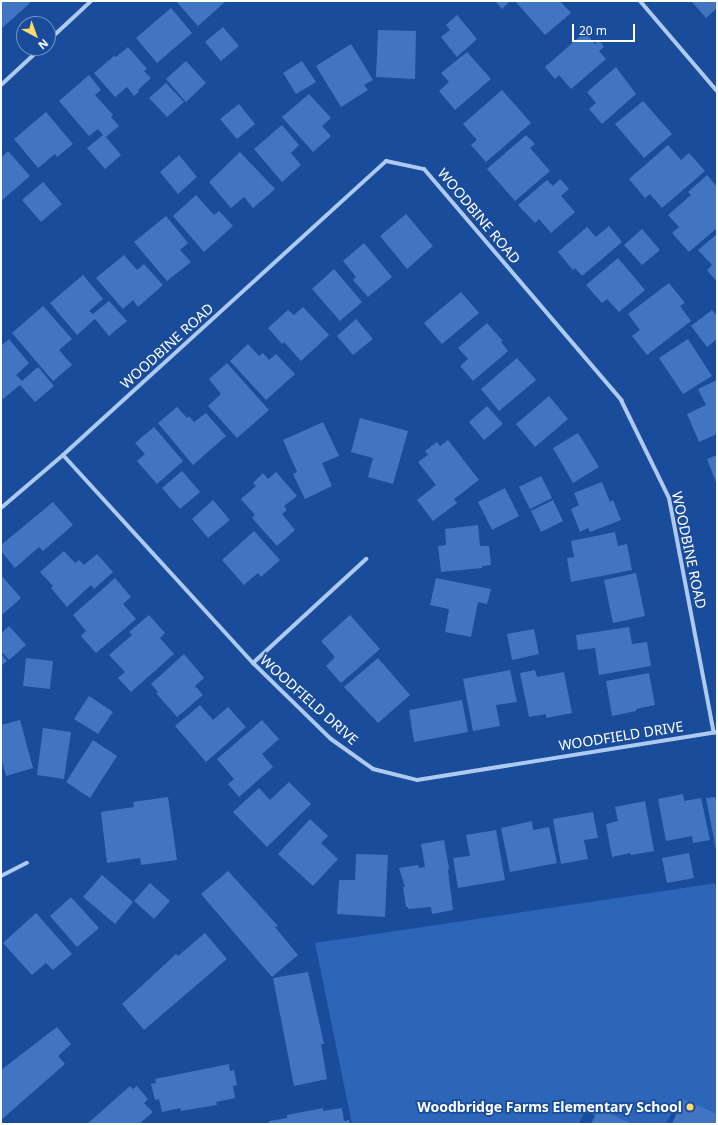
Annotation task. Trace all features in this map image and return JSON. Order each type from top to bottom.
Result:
[{"type":"street","points":[[56,34],[91,1]]},
{"type":"street","points":[[640,1],[717,91]]},
{"type":"street","points":[[1,85],[32,56]]},
{"type":"street","name":"WOODBINE ROAD","points":[[1,508],[63,455],[386,161],[424,169],[622,400],[669,498],[716,732]]},
{"type":"street","name":"WOODFIELD DRIVE","points":[[63,455],[252,663],[331,739],[373,769],[417,780],[716,732]]},
{"type":"street","points":[[252,663],[366,559]]},
{"type":"street","points":[[1,876],[27,863]]},
{"type":"shaded area","points":[[717,883],[717,1122],[676,1104],[666,1124],[613,1124],[585,1111],[579,1124],[352,1124],[315,943]]},
{"type":"building","points":[[1,1],[28,1],[30,3],[1,29]]},
{"type":"building","points":[[176,1],[226,1],[198,26]]},
{"type":"building","points":[[495,1],[510,1],[502,9]]},
{"type":"building","points":[[560,1],[571,13],[545,35],[516,2]]},
{"type":"building","points":[[691,1],[717,1],[717,8],[706,18]]},
{"type":"building","points":[[171,8],[192,33],[157,63],[136,38]]},
{"type":"building","points":[[457,15],[477,39],[457,57],[441,37],[450,30],[446,25]]},
{"type":"building","points":[[223,27],[239,46],[221,61],[205,42]]},
{"type":"building","points":[[378,30],[416,31],[415,79],[376,77]]},
{"type":"building","points":[[585,32],[595,44],[599,40],[604,47],[599,51],[606,59],[571,89],[559,75],[555,79],[545,67]]},
{"type":"building","points":[[351,44],[373,80],[364,85],[368,90],[341,107],[316,66]]},
{"type":"building","points":[[128,47],[147,69],[144,71],[151,78],[138,90],[139,92],[134,96],[127,87],[115,97],[94,73],[114,56],[116,57]]},
{"type":"building","points":[[467,52],[491,79],[455,110],[439,91],[449,82],[441,73]]},
{"type":"building","points":[[186,61],[206,83],[186,102],[166,79]]},
{"type":"building","points":[[302,61],[316,82],[296,94],[283,73]]},
{"type":"building","points":[[616,67],[636,94],[602,124],[589,109],[596,103],[587,92]]},
{"type":"building","points":[[89,75],[101,90],[95,95],[113,115],[111,117],[119,126],[106,137],[121,155],[105,169],[87,148],[103,135],[98,129],[89,136],[59,101]]},
{"type":"building","points":[[166,83],[184,102],[167,117],[149,98]]},
{"type":"building","points":[[502,90],[531,123],[486,162],[471,145],[477,140],[463,124]]},
{"type":"building","points":[[309,94],[331,118],[322,126],[331,136],[313,152],[282,117]]},
{"type":"building","points":[[643,101],[672,134],[644,158],[615,124]]},
{"type":"building","points":[[239,104],[255,124],[237,139],[220,119]]},
{"type":"building","points":[[46,112],[73,144],[57,157],[55,154],[38,168],[14,139]]},
{"type":"building","points":[[282,125],[299,145],[291,153],[301,165],[282,182],[254,149]]},
{"type":"building","points":[[526,135],[535,144],[530,148],[550,171],[515,201],[487,169]]},
{"type":"building","points":[[668,145],[681,160],[689,153],[705,171],[662,208],[650,194],[645,198],[629,179]]},
{"type":"building","points":[[8,151],[30,176],[1,201],[1,158]]},
{"type":"building","points":[[240,152],[275,189],[253,208],[244,197],[231,208],[209,182]]},
{"type":"building","points":[[179,155],[197,177],[178,194],[160,172]]},
{"type":"building","points":[[707,175],[717,187],[717,228],[689,252],[672,233],[679,227],[668,215],[691,195],[688,192]]},
{"type":"building","points":[[560,179],[569,189],[561,196],[575,212],[551,233],[539,219],[535,223],[518,205],[547,180],[553,186]]},
{"type":"building","points":[[43,182],[62,204],[41,222],[22,200]]},
{"type":"building","points":[[196,195],[214,215],[219,211],[233,226],[204,252],[173,216]]},
{"type":"building","points":[[406,214],[433,246],[407,269],[380,236]]},
{"type":"building","points":[[166,216],[188,243],[180,250],[191,262],[167,281],[134,242]]},
{"type":"building","points":[[609,226],[622,242],[582,276],[575,268],[573,270],[558,252],[587,227],[596,237]]},
{"type":"building","points":[[642,229],[660,250],[642,265],[624,245]]},
{"type":"building","points":[[717,234],[717,282],[707,270],[712,265],[698,250]]},
{"type":"building","points":[[364,243],[392,277],[368,297],[353,280],[356,277],[343,261]]},
{"type":"building","points":[[124,255],[137,270],[144,264],[163,285],[138,307],[133,300],[123,309],[96,278]]},
{"type":"building","points":[[618,258],[645,290],[619,312],[607,299],[602,303],[586,285]]},
{"type":"building","points":[[334,269],[362,302],[340,321],[312,289]]},
{"type":"building","points":[[83,275],[103,299],[89,311],[93,314],[109,301],[127,321],[109,336],[95,319],[77,335],[50,303]]},
{"type":"building","points":[[669,283],[685,303],[680,306],[691,321],[647,355],[632,336],[640,330],[628,314]]},
{"type":"building","points":[[461,292],[479,313],[442,344],[424,323]]},
{"type":"building","points":[[43,306],[72,339],[59,350],[72,365],[53,381],[12,333]]},
{"type":"building","points":[[303,307],[329,335],[301,361],[284,342],[282,344],[268,328],[288,310],[294,315]]},
{"type":"building","points":[[712,310],[717,316],[717,339],[707,347],[691,326]]},
{"type":"building","points":[[356,319],[373,339],[353,355],[337,336]]},
{"type":"building","points":[[487,323],[503,341],[501,342],[508,351],[473,381],[460,366],[468,359],[458,348]]},
{"type":"building","points":[[9,339],[29,363],[16,375],[22,381],[38,367],[54,386],[35,402],[20,385],[3,399],[1,397],[1,346]]},
{"type":"building","points":[[688,339],[712,376],[683,394],[659,358]]},
{"type":"building","points":[[248,344],[259,356],[263,353],[269,360],[276,354],[295,374],[266,400],[230,361]]},
{"type":"building","points":[[517,358],[536,380],[499,411],[481,389]]},
{"type":"building","points":[[227,363],[269,410],[237,438],[208,406],[221,394],[209,379]]},
{"type":"building","points":[[717,380],[717,434],[699,442],[687,414],[706,405],[698,389]]},
{"type":"building","points":[[549,396],[568,419],[535,447],[516,424]]},
{"type":"building","points":[[487,406],[503,424],[484,440],[469,422]]},
{"type":"building","points":[[177,407],[187,418],[189,416],[194,422],[206,413],[226,436],[193,465],[158,423]]},
{"type":"building","points":[[360,418],[408,431],[393,484],[368,477],[373,458],[351,452]]},
{"type":"building","points":[[323,422],[339,456],[322,463],[332,486],[305,499],[293,474],[297,472],[283,440]]},
{"type":"building","points":[[154,427],[183,461],[157,484],[137,461],[145,454],[135,443]]},
{"type":"building","points":[[578,433],[599,467],[573,483],[553,448]]},
{"type":"building","points":[[448,440],[479,480],[454,499],[457,503],[433,521],[417,500],[436,485],[418,462],[428,455],[425,451],[437,442],[440,446]]},
{"type":"building","points":[[717,455],[717,485],[707,459]]},
{"type":"building","points":[[182,471],[200,492],[180,509],[162,488]]},
{"type":"building","points":[[276,472],[297,496],[284,506],[287,510],[282,514],[295,530],[277,546],[252,518],[255,515],[241,499],[256,486],[253,483],[263,473],[268,479]]},
{"type":"building","points":[[541,476],[552,498],[530,509],[519,487]]},
{"type":"building","points":[[602,482],[610,502],[613,500],[621,520],[590,532],[588,528],[580,532],[571,509],[579,505],[574,493]]},
{"type":"building","points":[[505,488],[519,516],[492,530],[478,502]]},
{"type":"building","points":[[213,500],[230,520],[208,538],[192,519]]},
{"type":"building","points":[[553,500],[563,521],[541,532],[531,511]]},
{"type":"building","points":[[53,502],[73,525],[43,551],[39,547],[15,568],[1,551],[1,545]]},
{"type":"building","points":[[478,525],[480,546],[489,546],[491,565],[482,566],[482,568],[441,572],[438,546],[446,545],[445,529]]},
{"type":"building","points":[[254,531],[280,560],[261,577],[258,573],[244,585],[222,560]]},
{"type":"building","points":[[615,532],[618,546],[627,544],[632,570],[571,582],[567,558],[574,557],[571,541]]},
{"type":"building","points":[[64,551],[75,563],[79,560],[84,565],[97,554],[113,572],[94,589],[91,585],[67,607],[51,588],[53,586],[40,572]]},
{"type":"building","points":[[636,573],[645,616],[613,623],[604,580]]},
{"type":"building","points":[[1,575],[21,598],[3,614],[1,613]]},
{"type":"building","points":[[115,578],[131,597],[123,604],[136,619],[96,653],[81,636],[86,631],[73,615]]},
{"type":"building","points":[[436,578],[491,589],[487,604],[478,602],[471,637],[445,632],[449,609],[430,605]]},
{"type":"building","points":[[149,615],[165,633],[160,638],[174,654],[131,692],[118,678],[125,672],[109,655],[132,635],[129,632]]},
{"type":"building","points":[[350,615],[380,649],[341,683],[326,666],[335,657],[321,641]]},
{"type":"building","points":[[9,626],[26,645],[9,660],[1,651],[1,633]]},
{"type":"building","points":[[629,627],[632,644],[647,642],[651,666],[599,675],[595,648],[578,650],[576,635]]},
{"type":"building","points":[[534,629],[539,654],[512,660],[507,634]]},
{"type":"building","points":[[1,654],[7,661],[1,666]]},
{"type":"building","points":[[184,654],[204,678],[195,686],[203,695],[177,717],[156,693],[158,692],[151,684]]},
{"type":"building","points":[[26,658],[53,661],[50,689],[23,686]]},
{"type":"building","points":[[378,658],[410,695],[378,723],[344,687]]},
{"type":"building","points":[[510,670],[517,702],[496,705],[500,726],[473,731],[463,679]]},
{"type":"building","points":[[535,670],[537,677],[564,672],[572,713],[546,718],[546,714],[529,717],[520,673]]},
{"type":"building","points":[[649,673],[655,705],[612,716],[606,681]]},
{"type":"building","points":[[89,696],[113,712],[98,734],[74,719]]},
{"type":"building","points":[[462,700],[468,732],[414,742],[409,710]]},
{"type":"building","points":[[200,705],[213,720],[228,707],[246,727],[206,762],[175,726]]},
{"type":"building","points":[[20,720],[33,768],[6,776],[1,757],[1,725]]},
{"type":"building","points":[[262,720],[279,739],[262,754],[273,767],[239,797],[228,784],[234,779],[217,759]]},
{"type":"building","points":[[43,728],[71,732],[64,779],[37,775]]},
{"type":"building","points":[[93,740],[117,756],[90,798],[66,782]]},
{"type":"building","points":[[289,782],[311,804],[267,847],[233,812],[259,788],[270,800]]},
{"type":"building","points":[[683,794],[684,801],[701,798],[710,840],[693,843],[692,836],[666,841],[658,799]]},
{"type":"building","points":[[168,797],[177,860],[141,865],[140,858],[107,863],[101,812],[134,807],[133,802]]},
{"type":"building","points":[[717,797],[717,850],[716,850],[706,798]]},
{"type":"building","points":[[645,801],[654,851],[631,855],[630,853],[612,857],[606,824],[618,821],[615,807]]},
{"type":"building","points":[[593,812],[598,838],[584,840],[588,859],[561,864],[553,819]]},
{"type":"building","points":[[310,819],[328,836],[321,843],[338,859],[313,886],[278,854]]},
{"type":"building","points":[[532,821],[533,830],[549,827],[557,863],[510,872],[501,828]]},
{"type":"building","points":[[496,830],[505,880],[458,888],[453,858],[470,856],[466,835]]},
{"type":"building","points":[[444,840],[449,868],[448,871],[453,910],[432,914],[431,907],[408,909],[408,907],[406,907],[403,887],[405,887],[399,868],[418,865],[419,868],[425,867],[421,844]]},
{"type":"building","points":[[689,853],[694,878],[667,883],[662,858]]},
{"type":"building","points":[[356,854],[388,855],[385,917],[337,914],[339,880],[355,880]]},
{"type":"building","points":[[228,871],[278,926],[275,927],[298,955],[272,977],[201,894]]},
{"type":"building","points":[[102,875],[133,902],[115,924],[83,897]]},
{"type":"building","points":[[150,883],[170,901],[154,919],[134,901]]},
{"type":"building","points":[[71,897],[99,928],[77,947],[50,916]]},
{"type":"building","points":[[36,913],[72,954],[53,970],[46,963],[32,975],[3,943]]},
{"type":"building","points":[[205,933],[227,959],[144,1030],[122,1004],[176,954],[178,956]]},
{"type":"building","points":[[308,972],[324,1044],[321,1044],[327,1079],[294,1086],[273,978]]},
{"type":"building","points":[[57,1027],[71,1044],[58,1056],[65,1064],[1,1120],[1,1070]]},
{"type":"building","points":[[229,1064],[230,1071],[234,1070],[237,1085],[233,1086],[235,1098],[216,1102],[217,1105],[181,1111],[180,1108],[162,1112],[159,1099],[155,1100],[151,1084],[156,1083],[155,1079]]},
{"type":"building","points":[[130,1086],[133,1089],[137,1086],[148,1099],[144,1103],[153,1112],[139,1124],[87,1124]]},
{"type":"building","name":"Woodbridge Farms Elementary School","points":[[683,1099],[717,1114],[717,1124],[672,1124]]},
{"type":"building","points":[[323,1108],[323,1111],[342,1108],[344,1121],[349,1120],[350,1124],[269,1124],[269,1121],[287,1118],[287,1115]]},
{"type":"building","name":"Woodbridge Farms Elementary School","points":[[598,1109],[633,1124],[591,1124]]},
{"type":"place","name":"Woodbridge Farms Elementary School","points":[[690,1107]]}]
